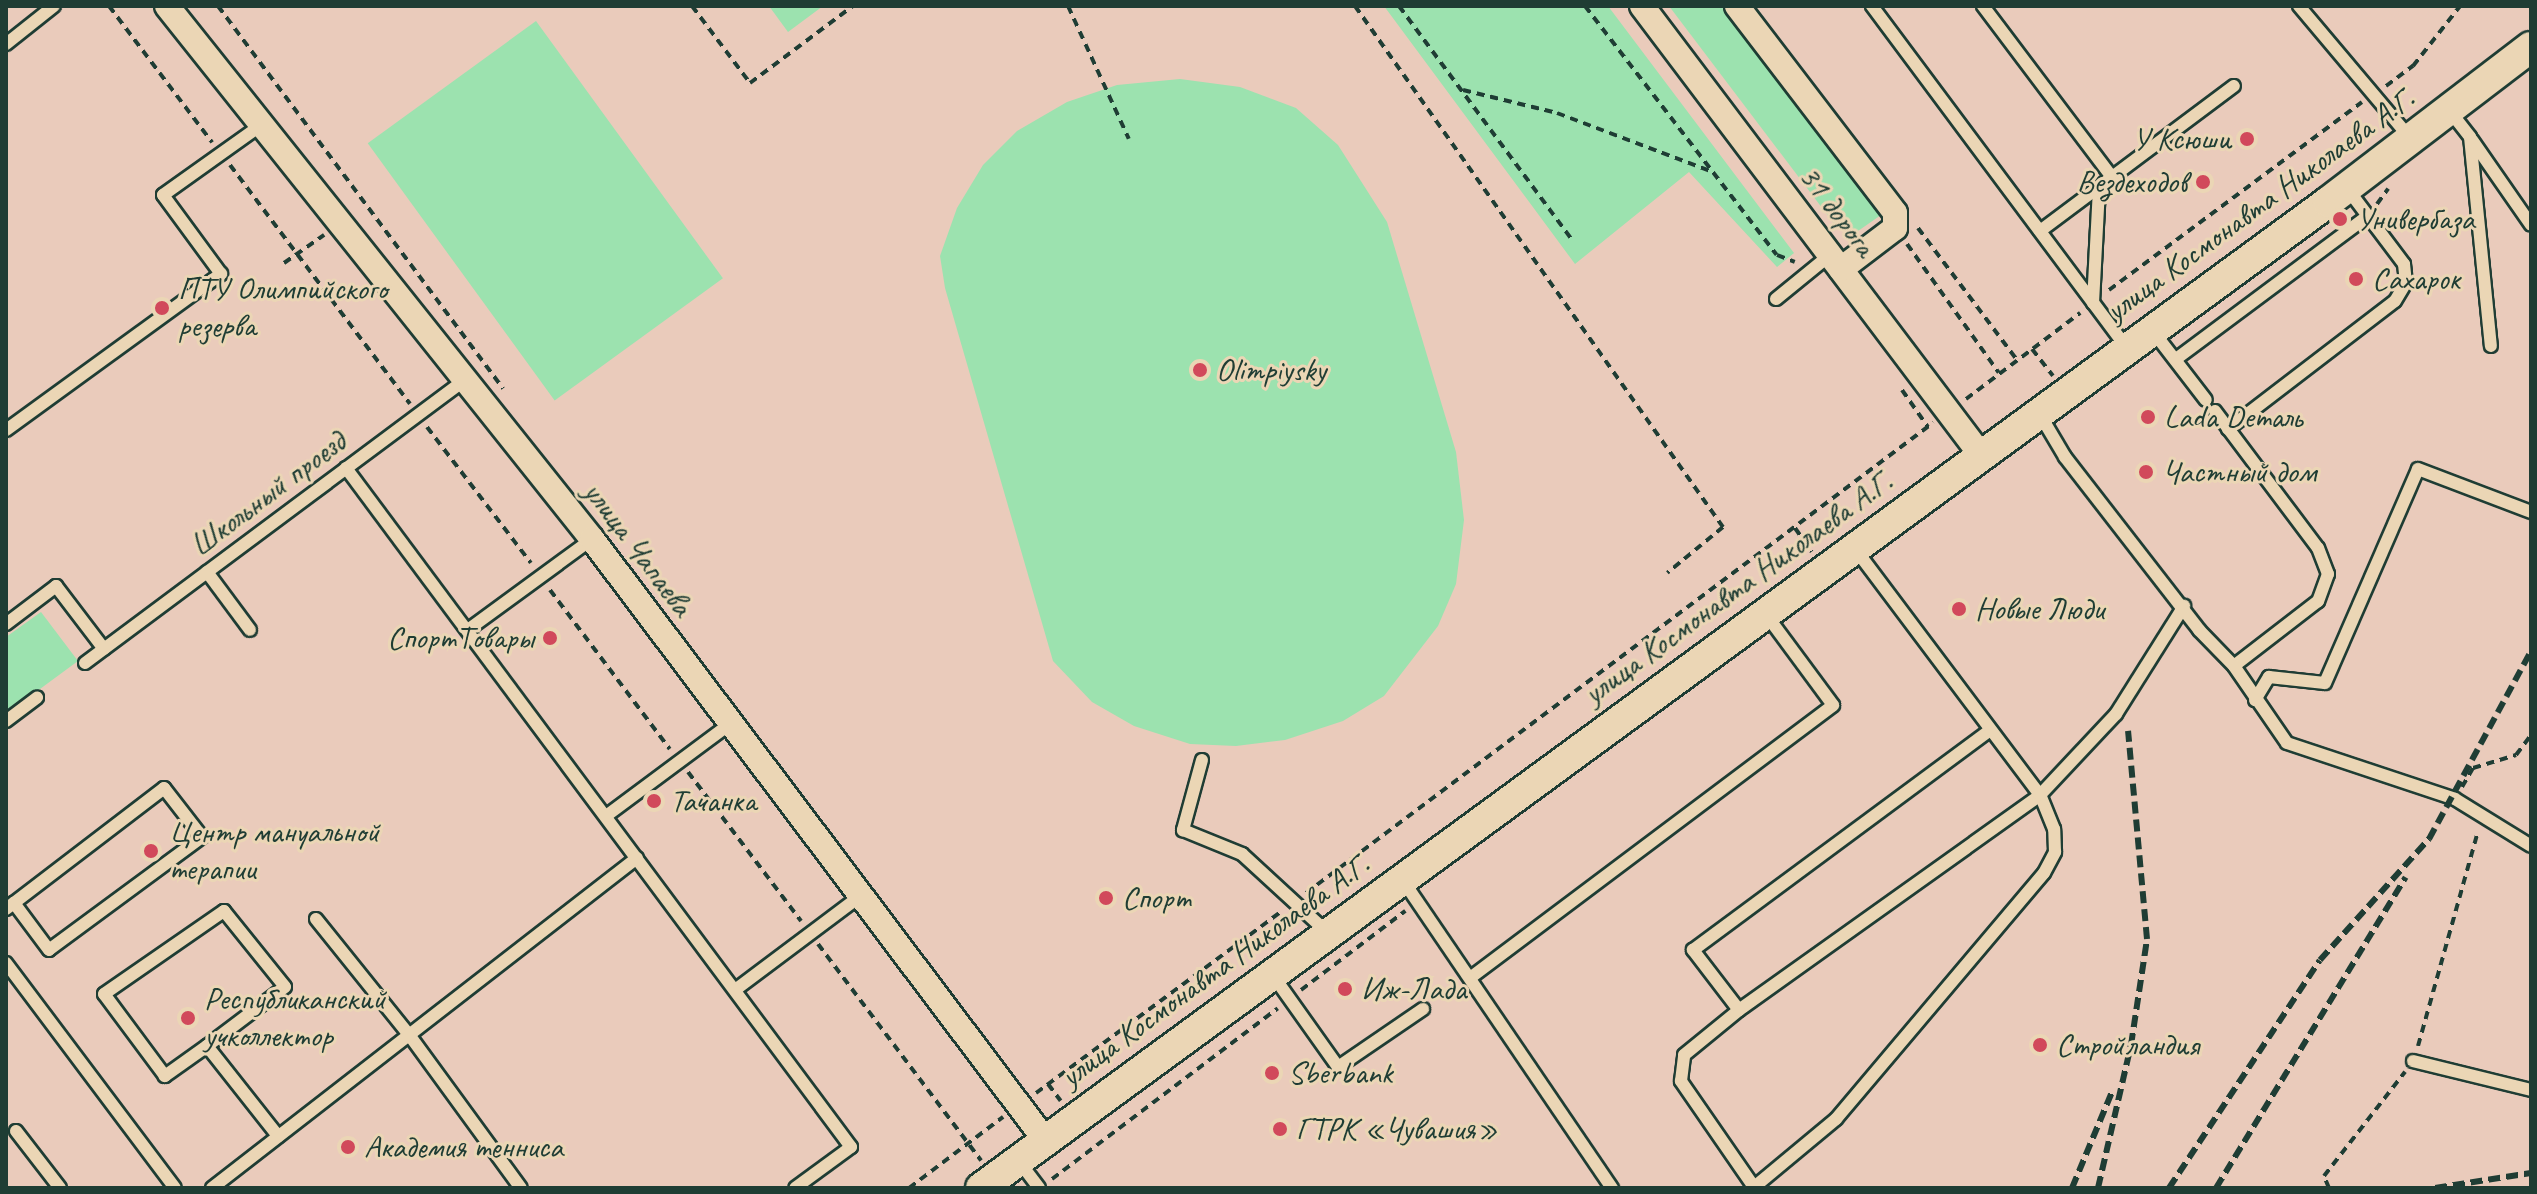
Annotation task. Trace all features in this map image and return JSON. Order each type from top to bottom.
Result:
[{"type":"street","name":"улица Чапаева","points":[[167,6],[592,539],[1045,1140]]},
{"type":"street","name":"31 дорога","points":[[1642,6],[1828,265],[1981,455]]},
{"type":"street","points":[[1744,9],[1895,213],[1895,228],[1828,265]]},
{"type":"street","name":"улица Космонавта Николаева А.Г.","points":[[981,1188],[2347,188],[2528,47]]},
{"type":"lane","points":[[6,44],[54,6]]},
{"type":"lane","points":[[1872,6],[2127,348]]},
{"type":"lane","points":[[1983,6],[2112,177]]},
{"type":"lane","points":[[2299,6],[2411,139]]},
{"type":"lane","points":[[2040,231],[2234,86]]},
{"type":"lane","points":[[2449,110],[2531,225]]},
{"type":"lane","points":[[6,430],[221,274],[163,195],[261,125]]},
{"type":"lane","points":[[2470,137],[2491,346]]},
{"type":"lane","points":[[2093,303],[2099,187]]},
{"type":"lane","points":[[2228,429],[2395,301],[2406,283],[2404,264],[2347,188]]},
{"type":"lane","points":[[2176,359],[2368,216]]},
{"type":"lane","points":[[1776,299],[1828,265]]},
{"type":"lane","points":[[2152,330],[2206,400]]},
{"type":"lane","name":"Школьный проезд","points":[[85,663],[464,380]]},
{"type":"lane","points":[[2215,411],[2318,548],[2328,574],[2318,601],[2234,666]]},
{"type":"lane","points":[[2039,412],[2065,457],[2184,606],[2199,630],[2234,666],[2287,743],[2301,751],[2455,799],[2481,818],[2531,846]]},
{"type":"lane","points":[[346,468],[469,629],[851,1147],[795,1188]]},
{"type":"lane","points":[[2255,700],[2269,677],[2325,683],[2418,469],[2531,512]]},
{"type":"lane","points":[[469,629],[592,539]]},
{"type":"lane","points":[[1854,548],[2040,795],[2054,829],[2055,852],[2044,873],[1836,1119],[1754,1188],[1681,1081],[1684,1055],[1739,1010],[2040,795],[2116,714],[2184,606]]},
{"type":"lane","points":[[207,572],[250,630]]},
{"type":"lane","points":[[6,624],[56,586],[104,649]]},
{"type":"lane","points":[[1470,978],[1833,705],[1765,612]]},
{"type":"lane","points":[[6,721],[37,698]]},
{"type":"lane","points":[[606,816],[730,724]]},
{"type":"lane","points":[[1739,1010],[1693,950],[1989,731]]},
{"type":"lane","points":[[1202,760],[1183,830],[1242,854],[1329,933]]},
{"type":"lane","points":[[164,788],[202,837],[49,950],[10,906],[164,788]]},
{"type":"lane","points":[[212,1188],[637,858]]},
{"type":"lane","points":[[1402,879],[1612,1188]]},
{"type":"lane","points":[[735,990],[860,896]]},
{"type":"lane","points":[[224,911],[285,987],[207,1046],[165,1076],[104,994],[224,911]]},
{"type":"lane","points":[[316,919],[410,1036],[521,1188]]},
{"type":"lane","points":[[6,963],[175,1188]]},
{"type":"lane","points":[[1272,974],[1338,1067],[1423,1009]]},
{"type":"lane","points":[[207,1046],[278,1136]]},
{"type":"lane","points":[[2413,1061],[2530,1088]]},
{"type":"lane","points":[[16,1131],[60,1188]]},
{"type":"lane","points":[[1018,1160],[1039,1188]]},
{"type":"path","points":[[218,6],[510,398]]},
{"type":"path","points":[[692,6],[750,83],[853,6]]},
{"type":"path","points":[[1068,6],[1129,139]]},
{"type":"path","points":[[1355,6],[1723,527],[1667,573]]},
{"type":"path","points":[[1399,6],[1572,240]]},
{"type":"path","points":[[1585,6],[1777,255],[1828,265]]},
{"type":"path","points":[[909,1188],[2413,66],[2460,6]]},
{"type":"path","points":[[1461,90],[1557,113],[1713,172]]},
{"type":"path","points":[[284,263],[339,225]]},
{"type":"path","points":[[1894,378],[1928,427]]},
{"type":"path","points":[[2455,799],[2473,768],[2516,755],[2531,735]]},
{"type":"path","points":[[2329,1188],[2324,1176],[2413,1061],[2481,818]]},
{"type":"green space","points":[[769,6],[823,6],[788,32]]},
{"type":"green space","points":[[1384,6],[1608,6],[1794,253],[1777,267],[1689,172],[1575,264]]},
{"type":"green space","points":[[1669,6],[1724,6],[1881,215],[1858,231],[1835,225]]},
{"type":"green space","points":[[536,21],[723,278],[555,401],[368,143]]},
{"type":"green space","name":"Olimpiysky","points":[[1180,79],[1240,87],[1296,108],[1338,145],[1387,222],[1456,452],[1464,520],[1456,584],[1438,626],[1384,696],[1343,721],[1285,740],[1236,746],[1190,744],[1134,726],[1092,702],[1053,661],[945,288],[940,256],[957,208],[983,165],[1017,131],[1067,102],[1117,85]]},
{"type":"green space","points":[[41,612],[78,661],[6,714],[6,637]]},
{"type":"railway","points":[[2169,1188],[2320,960],[2429,839],[2531,651]]},
{"type":"railway","points":[[2098,1188],[2131,1045],[2147,939],[2128,731]]},
{"type":"railway","points":[[2216,1188],[2406,877]]},
{"type":"railway","points":[[2072,1188],[2112,1092]]},
{"type":"railway","points":[[2435,1188],[2531,1173]]},
{"type":"place","name":"У Ксюши","points":[[2247,139]]},
{"type":"place","name":"Вездеходов","points":[[2203,182]]},
{"type":"place","name":"Универбаза","points":[[2340,219]]},
{"type":"place","name":"Сахарок","points":[[2356,279]]},
{"type":"place","name":"ПТУ Олимпийского резерва","points":[[162,308]]},
{"type":"place","name":"Olimpiysky","points":[[1200,370]]},
{"type":"place","name":"Lada Dеталь","points":[[2148,417]]},
{"type":"place","name":"Частный дом","points":[[2146,472]]},
{"type":"place","name":"Новые Люди","points":[[1959,609]]},
{"type":"place","name":"СпортТовары","points":[[550,638]]},
{"type":"place","name":"Тачанка","points":[[654,801]]},
{"type":"place","name":"Центр мануальной терапии","points":[[151,851]]},
{"type":"place","name":"Спорт","points":[[1106,898]]},
{"type":"place","name":"Иж-Лада","points":[[1345,989]]},
{"type":"place","name":"Республиканский учколлектор","points":[[188,1018]]},
{"type":"place","name":"Стройландия","points":[[2040,1045]]},
{"type":"place","name":"Sberbank","points":[[1272,1073]]},
{"type":"place","name":"ГТРК «Чувашия»","points":[[1280,1129]]},
{"type":"place","name":"Академия тенниса","points":[[348,1147]]}]
